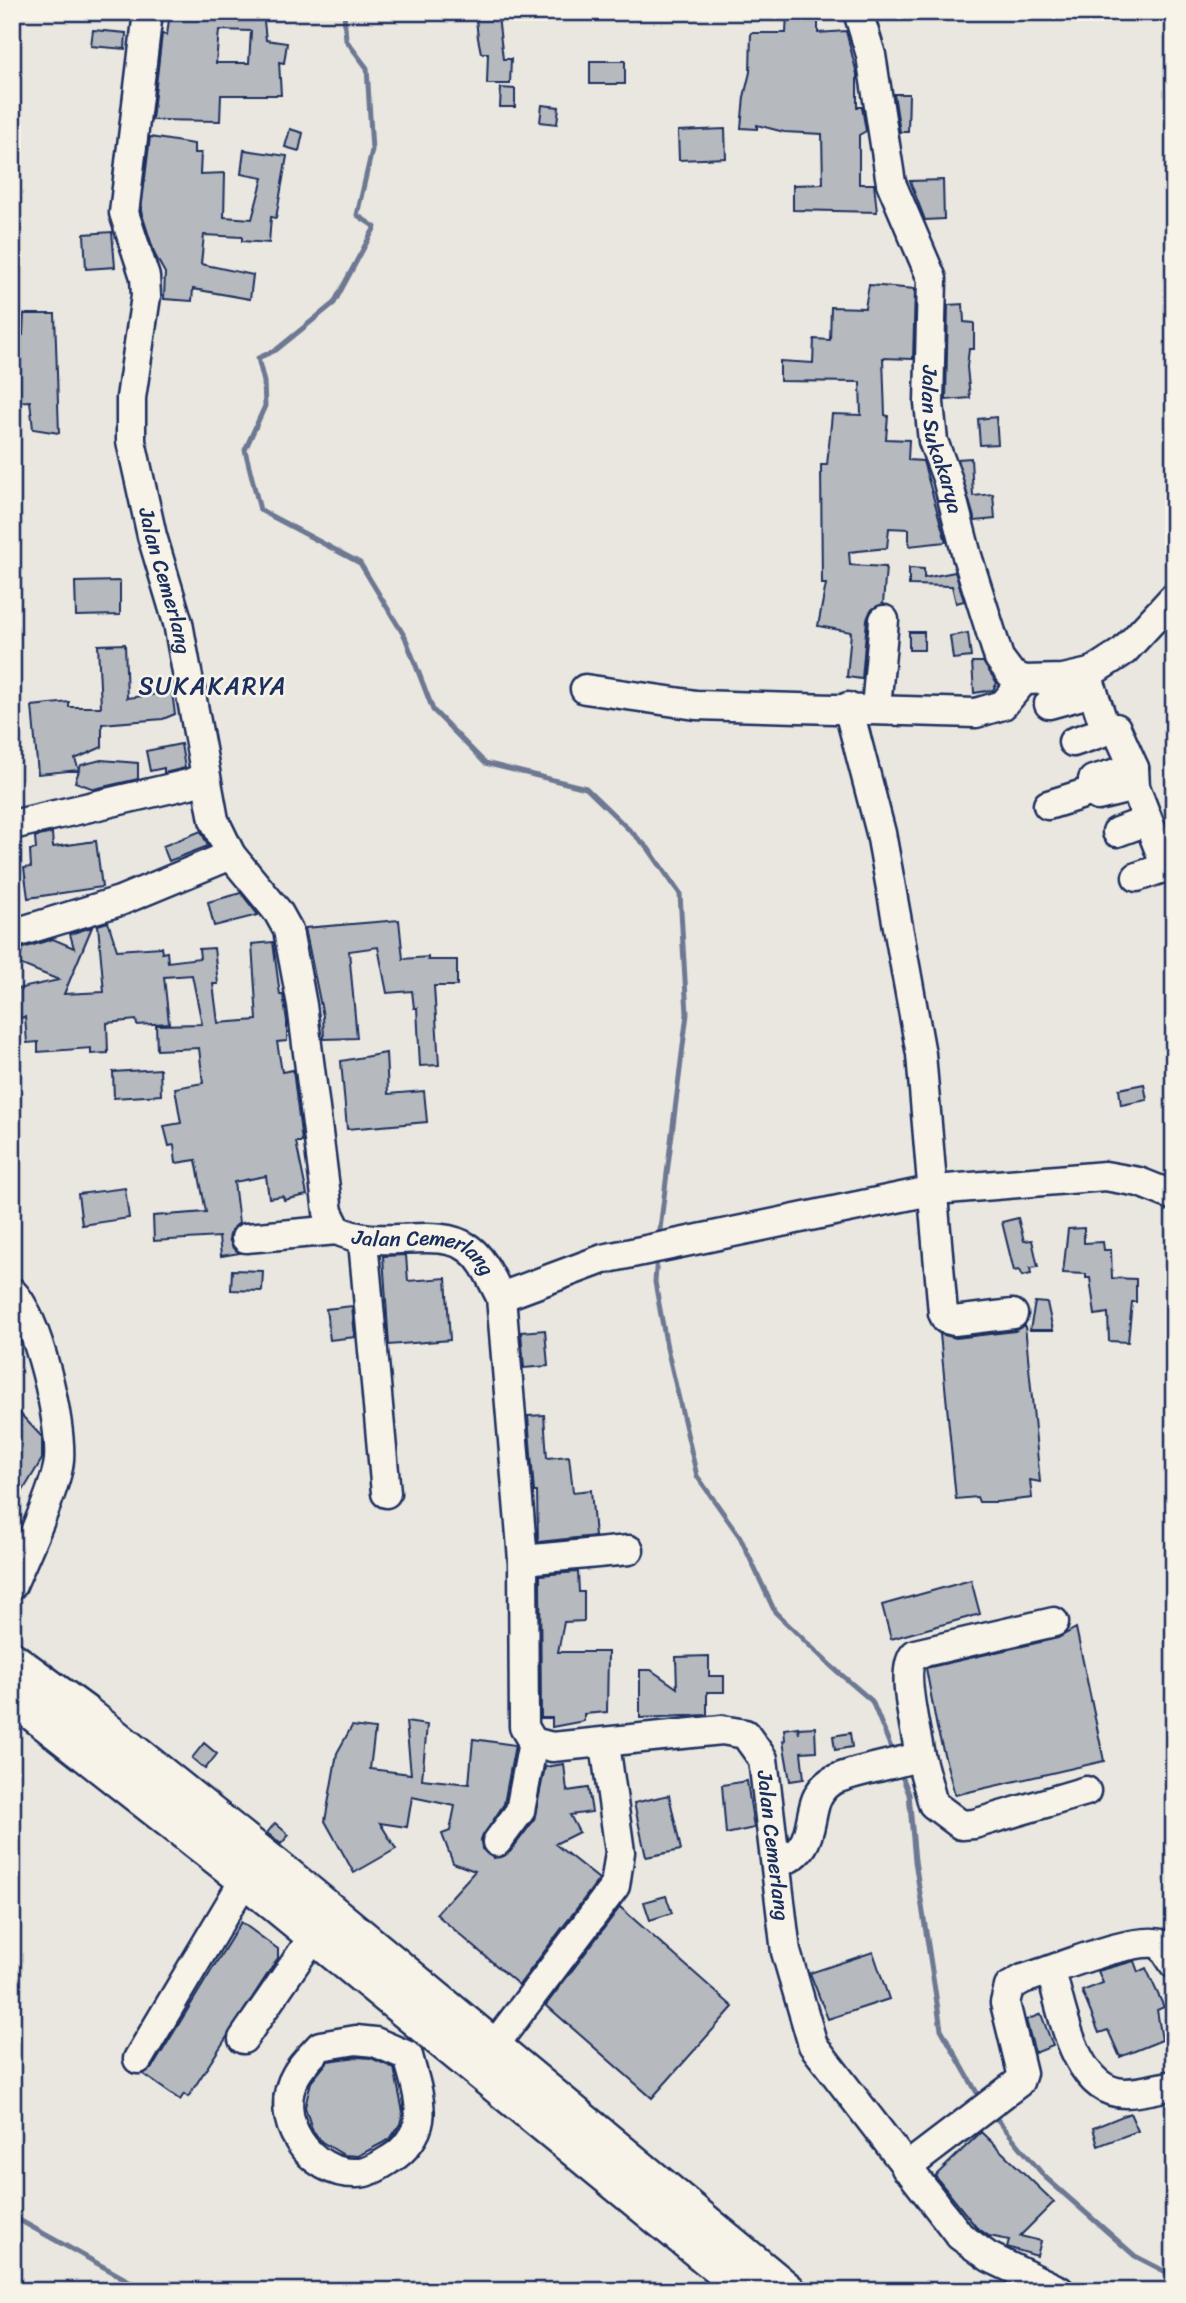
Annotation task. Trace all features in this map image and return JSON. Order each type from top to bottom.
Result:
[{"type":"main road","points":[[12,1660],[87,1715],[278,1868],[485,2058],[748,2291]]},
{"type":"main road","points":[[12,1696],[245,1879],[313,1937],[420,2044],[485,2058],[788,2291]]},
{"type":"street","name":"Jalan Cemerlang","points":[[148,12],[124,213],[143,270],[146,296],[131,398],[131,441],[152,536],[178,622],[204,777],[214,820],[231,855],[278,912],[288,930],[302,1005],[328,1212],[337,1230],[363,1241],[429,1238],[453,1241],[469,1248],[486,1269],[501,1297],[523,1560],[524,1727],[533,1742],[552,1747],[605,1744],[722,1730],[745,1734],[763,1759],[786,1952],[813,2045],[960,2236],[989,2257],[1059,2291]]},
{"type":"street","name":"Jalan Sukakarya","points":[[858,12],[871,55],[891,183],[932,279],[929,404],[933,441],[947,478],[993,642],[1011,674],[1024,680]]},
{"type":"street","points":[[1049,704],[1090,683],[1174,597]]},
{"type":"street","points":[[876,708],[884,620]]},
{"type":"street","points":[[585,689],[696,705],[985,712],[1010,699],[1024,680],[1090,683]]},
{"type":"street","points":[[1090,683],[1106,731]]},
{"type":"street","points":[[848,707],[881,833],[921,1054],[935,1190],[940,1284],[946,1319],[954,1321],[1013,1314]]},
{"type":"street","points":[[1073,742],[1116,728],[1147,821],[1166,867],[1137,877]]},
{"type":"street","points":[[12,825],[189,784],[204,777]]},
{"type":"street","points":[[1048,805],[1096,790],[1094,780],[1134,777]]},
{"type":"street","points":[[1117,832],[1147,821]]},
{"type":"street","points":[[12,934],[120,901],[231,855]]},
{"type":"street","points":[[501,1297],[603,1259],[935,1190],[1105,1176],[1139,1182],[1174,1196]]},
{"type":"street","points":[[246,1238],[337,1230]]},
{"type":"street","points":[[363,1241],[386,1493]]},
{"type":"street","points":[[12,1292],[33,1325],[44,1362],[59,1462],[15,1569]]},
{"type":"street","points":[[523,1560],[629,1550]]},
{"type":"street","points":[[1054,1622],[915,1654],[910,1659],[907,1673],[920,1756],[933,1804],[961,1825],[974,1824],[1086,1791]]},
{"type":"street","points":[[497,1842],[520,1811],[533,1742]]},
{"type":"street","points":[[485,2058],[615,1886],[620,1852],[605,1744]]},
{"type":"street","points":[[776,1863],[794,1858],[804,1844],[818,1796],[831,1781],[920,1756]]},
{"type":"street","points":[[138,2059],[245,1879]]},
{"type":"street","points":[[243,2039],[313,1937]]},
{"type":"street","points":[[906,2168],[1020,2082],[1022,2073],[1005,2003],[1009,1987],[1023,1979],[1126,1946],[1151,1941],[1161,1944],[1174,1964]]},
{"type":"street","points":[[1051,1971],[1086,2074],[1107,2090],[1123,2093],[1174,2085]]},
{"type":"street","points":[[356,2040],[420,2044],[419,2121],[400,2154],[375,2169],[358,2174],[333,2169],[314,2157],[298,2141],[290,2124],[287,2104],[295,2076],[320,2046],[356,2040]]},
{"type":"building","points":[[170,12],[263,12],[266,40],[287,43],[284,63],[279,62],[281,95],[221,95],[220,121],[152,120],[162,34],[167,35]],"holes":[[[219,30],[251,31],[249,63],[216,63]]]},
{"type":"building","points":[[787,12],[818,12],[818,33],[846,31],[857,74],[857,107],[862,107],[866,131],[859,135],[859,184],[874,184],[877,212],[793,210],[793,185],[823,184],[822,134],[784,132],[757,125],[757,129],[741,128],[750,72],[751,33],[786,33]]},
{"type":"building","points":[[498,16],[503,59],[511,59],[510,84],[487,84],[488,53],[481,53],[478,38],[476,19]]},
{"type":"building","points":[[93,30],[126,33],[125,49],[91,46]]},
{"type":"building","points":[[590,61],[625,61],[625,84],[590,84]]},
{"type":"building","points":[[501,88],[515,89],[515,107],[500,107]]},
{"type":"building","points":[[894,94],[909,94],[908,132],[900,132]]},
{"type":"building","points":[[542,105],[559,107],[557,124],[540,122]]},
{"type":"building","points":[[290,129],[303,133],[299,151],[285,147]]},
{"type":"building","points":[[725,129],[726,158],[679,160],[678,131]]},
{"type":"building","points":[[150,137],[194,144],[194,153],[201,153],[200,174],[225,173],[224,217],[252,219],[263,178],[241,174],[244,150],[287,156],[276,218],[271,217],[269,243],[242,241],[242,237],[204,235],[201,264],[253,275],[250,299],[193,289],[192,301],[164,299],[165,273],[155,255],[141,211]]},
{"type":"building","points":[[943,180],[944,219],[925,220],[910,181]]},
{"type":"building","points":[[112,232],[115,267],[86,269],[84,234]]},
{"type":"building","points":[[869,285],[915,289],[913,359],[883,358],[885,415],[888,416],[886,439],[909,440],[908,460],[923,461],[946,542],[909,546],[909,529],[889,528],[887,548],[849,552],[850,565],[886,567],[883,604],[871,610],[867,619],[862,679],[847,677],[851,632],[818,626],[826,584],[822,584],[821,465],[827,465],[832,414],[861,415],[860,382],[780,381],[780,361],[813,363],[814,339],[830,340],[831,307],[865,308]]},
{"type":"building","points":[[963,304],[964,322],[974,323],[974,349],[969,349],[967,367],[970,398],[946,400],[948,305]]},
{"type":"building","points":[[24,314],[55,314],[59,433],[33,429],[30,401],[12,402],[12,334],[23,335]]},
{"type":"building","points":[[996,417],[998,444],[980,445],[978,419]]},
{"type":"building","points":[[971,458],[973,496],[993,494],[995,519],[975,521],[957,459]]},
{"type":"building","points":[[909,568],[924,569],[924,578],[955,572],[964,601],[956,603],[952,586],[909,585]]},
{"type":"building","points":[[120,581],[120,615],[76,616],[75,582]]},
{"type":"building","points":[[909,632],[924,632],[924,650],[909,650]]},
{"type":"building","points":[[968,633],[971,657],[953,659],[950,636]]},
{"type":"building","points":[[125,644],[127,698],[172,692],[175,714],[163,719],[102,724],[102,747],[75,759],[79,770],[38,774],[32,706],[69,702],[69,707],[101,707],[98,645]]},
{"type":"building","points":[[972,662],[983,662],[997,683],[993,690],[974,693]]},
{"type":"building","points":[[181,744],[185,768],[164,773],[164,768],[150,771],[146,751]]},
{"type":"building","points":[[101,760],[138,763],[138,779],[94,789],[75,782],[81,765]]},
{"type":"building","points":[[201,831],[208,846],[169,861],[163,846]]},
{"type":"building","points":[[52,833],[53,847],[96,841],[102,887],[28,898],[24,868],[31,867],[30,850],[36,849],[35,837]]},
{"type":"building","points":[[241,893],[258,915],[214,926],[208,902]]},
{"type":"building","points":[[399,920],[403,959],[428,957],[428,960],[457,960],[457,986],[434,986],[439,1065],[420,1066],[417,1008],[414,1008],[412,991],[387,993],[378,947],[349,951],[357,1038],[324,1039],[323,1016],[305,928]]},
{"type":"building","points":[[108,922],[117,950],[161,947],[162,953],[167,952],[168,962],[200,958],[199,949],[214,948],[218,984],[213,984],[218,1023],[257,1020],[252,944],[273,942],[280,995],[283,995],[287,1021],[287,1041],[277,1042],[282,1072],[293,1070],[302,1142],[296,1142],[307,1195],[284,1200],[283,1196],[269,1198],[266,1176],[234,1182],[239,1223],[231,1230],[229,1239],[233,1248],[240,1253],[221,1256],[219,1237],[154,1241],[153,1216],[206,1212],[196,1160],[176,1163],[174,1145],[169,1146],[164,1126],[181,1123],[175,1088],[203,1083],[199,1048],[157,1050],[156,1025],[202,1024],[192,975],[164,977],[169,1023],[137,1025],[136,1020],[107,1023],[108,1053],[91,1054],[91,1048],[38,1052],[38,1042],[27,1043],[25,1017],[12,1019],[12,990],[59,980],[17,963],[23,948],[53,939],[74,948],[70,934],[92,927],[64,994],[104,992],[98,925]]},
{"type":"building","points":[[386,1053],[388,1094],[424,1091],[427,1122],[347,1129],[341,1061]]},
{"type":"building","points":[[160,1069],[161,1095],[114,1098],[113,1072]]},
{"type":"building","points":[[1144,1084],[1147,1100],[1121,1105],[1119,1089]]},
{"type":"building","points":[[125,1188],[129,1218],[82,1225],[78,1194]]},
{"type":"building","points":[[1018,1218],[1024,1241],[1032,1240],[1038,1267],[1030,1268],[1031,1274],[1022,1276],[1019,1270],[1014,1271],[1002,1222]]},
{"type":"building","points":[[1084,1228],[1084,1243],[1103,1242],[1104,1250],[1111,1250],[1112,1278],[1136,1279],[1136,1302],[1132,1302],[1128,1342],[1109,1341],[1108,1313],[1095,1315],[1090,1278],[1086,1278],[1086,1274],[1063,1273],[1068,1229]]},
{"type":"building","points":[[406,1255],[408,1281],[446,1278],[450,1340],[389,1345],[383,1256]]},
{"type":"building","points":[[232,1270],[263,1271],[262,1291],[231,1290]]},
{"type":"building","points":[[1035,1302],[1047,1303],[1053,1330],[1030,1330]]},
{"type":"building","points":[[352,1306],[355,1337],[330,1340],[326,1309]]},
{"type":"building","points":[[1025,1325],[1040,1482],[1030,1480],[1032,1498],[997,1502],[979,1502],[977,1497],[956,1499],[940,1334],[956,1338],[1015,1331]]},
{"type":"building","points":[[545,1330],[548,1366],[524,1368],[521,1332]]},
{"type":"building","points":[[12,1405],[42,1437],[42,1459],[12,1509]]},
{"type":"building","points":[[544,1415],[547,1458],[569,1456],[573,1492],[591,1490],[595,1536],[538,1542],[537,1492],[534,1492],[528,1416]]},
{"type":"building","points":[[578,1572],[579,1592],[584,1592],[584,1621],[564,1622],[558,1652],[608,1652],[607,1712],[584,1714],[584,1721],[552,1727],[552,1718],[541,1718],[540,1575]]},
{"type":"building","points":[[971,1580],[980,1614],[891,1639],[882,1605]]},
{"type":"building","points":[[1076,1628],[1104,1761],[955,1795],[937,1728],[926,1668],[1058,1638]]},
{"type":"building","points":[[709,1656],[709,1676],[724,1676],[724,1692],[707,1692],[707,1715],[640,1718],[640,1670],[651,1670],[677,1688],[676,1657]]},
{"type":"building","points":[[406,1722],[427,1725],[422,1779],[469,1784],[473,1739],[515,1745],[504,1804],[481,1839],[482,1849],[494,1858],[510,1852],[534,1820],[545,1767],[564,1764],[567,1791],[588,1788],[592,1812],[570,1815],[579,1832],[555,1844],[599,1879],[519,1985],[436,1914],[475,1871],[453,1863],[442,1834],[450,1831],[455,1806],[412,1797],[407,1827],[380,1823],[396,1849],[354,1873],[325,1821],[337,1753],[352,1726],[375,1729],[370,1769],[411,1774]]},
{"type":"building","points":[[815,1727],[816,1751],[801,1752],[804,1779],[790,1781],[783,1741],[784,1729]]},
{"type":"building","points":[[850,1733],[852,1747],[835,1750],[833,1736]]},
{"type":"building","points":[[204,1743],[217,1754],[205,1769],[192,1758]]},
{"type":"building","points":[[747,1781],[754,1828],[726,1834],[722,1785]]},
{"type":"building","points":[[669,1795],[681,1850],[646,1857],[634,1803]]},
{"type":"building","points":[[275,1823],[289,1835],[281,1844],[267,1833]]},
{"type":"building","points":[[666,1896],[672,1913],[650,1920],[644,1902]]},
{"type":"building","points":[[620,1907],[733,2007],[652,2098],[546,2005]]},
{"type":"building","points":[[241,1922],[278,1949],[278,1958],[188,2097],[184,2094],[180,2100],[143,2074],[152,2068]]},
{"type":"building","points":[[873,1952],[889,1999],[828,2019],[810,1973]]},
{"type":"building","points":[[1134,1961],[1138,1972],[1146,1968],[1164,2007],[1157,2010],[1162,2040],[1120,2057],[1108,2030],[1099,2033],[1082,1991],[1103,1983],[1098,1971]]},
{"type":"building","points":[[1041,2014],[1053,2046],[1035,2053],[1026,2020]]},
{"type":"building","points":[[371,2058],[394,2068],[403,2112],[400,2124],[390,2139],[358,2156],[344,2155],[322,2142],[313,2132],[305,2107],[311,2082],[328,2061]]},
{"type":"building","points":[[1130,2113],[1138,2131],[1098,2146],[1093,2128]]},
{"type":"building","points":[[981,2132],[1054,2202],[1020,2236],[1041,2241],[1037,2256],[1007,2247],[1009,2240],[989,2236],[976,2227],[935,2176]]},
{"type":"waterway","points":[[344,12],[346,40],[367,68],[372,150],[357,215],[375,227],[334,303],[276,350],[258,358],[264,382],[265,406],[245,450],[260,510],[360,563],[405,637],[433,710],[485,763],[586,788],[648,848],[680,894],[687,1014],[659,1237]]},
{"type":"waterway","points":[[657,1257],[655,1282],[667,1348],[697,1476],[740,1537],[775,1612],[872,1701],[894,1755]]},
{"type":"waterway","points":[[900,1771],[909,1794],[915,1861],[941,2029],[981,2100]]},
{"type":"waterway","points":[[992,2113],[1045,2177],[1135,2256],[1174,2276]]},
{"type":"waterway","points":[[12,2216],[147,2291]]},
{"type":"district","name":"SUKAKARYA","points":[[213,686]]}]
